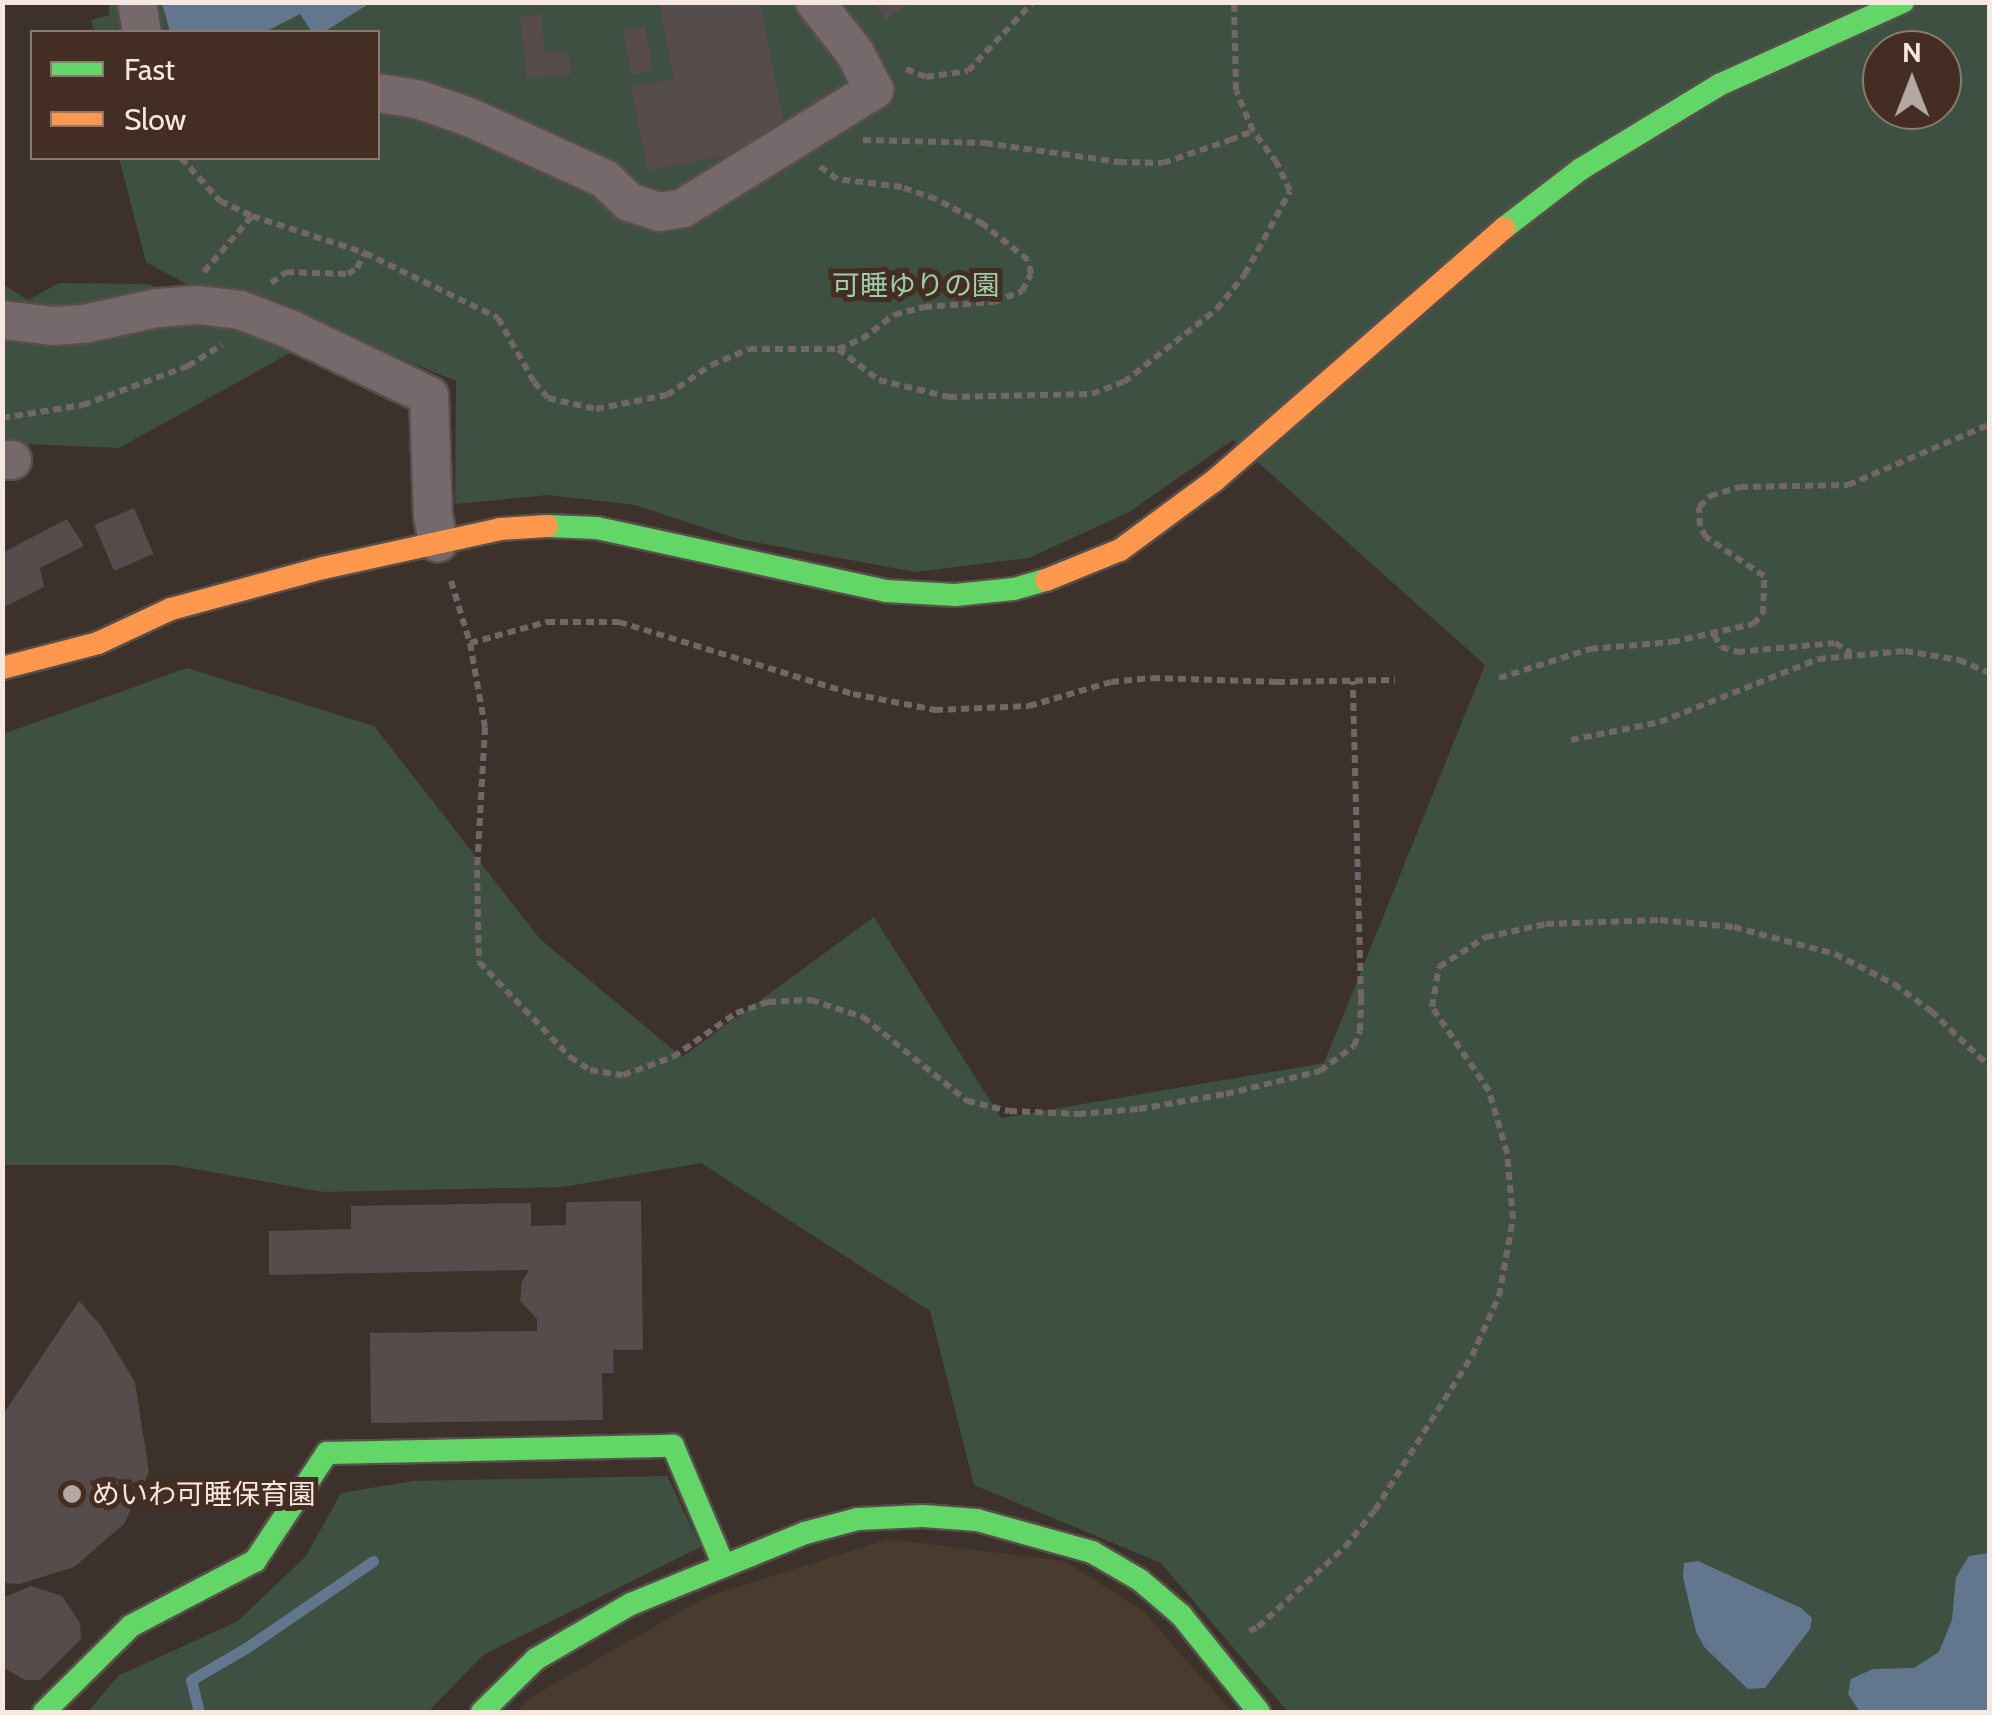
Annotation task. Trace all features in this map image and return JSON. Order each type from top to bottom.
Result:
[{"type":"street","points":[[136,2],[142,30]]},
{"type":"street","points":[[380,93],[417,99],[469,117],[605,179],[630,202],[659,212],[683,208],[796,142],[874,90],[855,53],[815,2]]},
{"type":"street","points":[[2,668],[98,643],[171,609],[438,543],[500,530],[555,525],[596,528],[886,591],[955,595],[1014,589],[1066,574],[1120,550],[1189,501],[1498,233],[1581,169],[1719,85],[1903,2]]},
{"type":"street","points":[[2,320],[84,324],[128,312],[198,304],[240,310],[292,330],[429,396],[433,514],[438,543]]},
{"type":"street","points":[[44,1712],[130,1626],[255,1562],[328,1453],[673,1446],[724,1566]]},
{"type":"street","points":[[482,1712],[536,1659],[632,1604],[805,1533],[858,1518],[923,1516],[977,1520],[1092,1552],[1140,1580],[1181,1615],[1258,1712]]},
{"type":"path","points":[[897,66],[926,77],[968,71],[1033,2]]},
{"type":"path","points":[[838,348],[879,380],[949,397],[1092,394],[1124,382],[1217,309],[1245,274],[1290,192],[1277,164],[1253,131],[1236,90],[1234,2]]},
{"type":"path","points":[[860,140],[985,143],[1118,162],[1163,163],[1253,131]]},
{"type":"path","points":[[183,160],[220,201],[252,216],[365,253],[498,318],[534,382],[548,398],[568,405],[596,409],[667,395],[710,365],[749,348],[838,348],[862,339],[894,315],[924,307],[994,302],[1022,291],[1031,274],[1028,260],[983,224],[936,198],[902,187],[837,179],[820,169],[816,150],[796,142]]},
{"type":"path","points":[[198,304],[199,279],[252,216]]},
{"type":"path","points":[[1499,678],[1590,649],[1714,635],[1753,624],[1763,614],[1767,591],[1764,576],[1706,537],[1700,526],[1699,508],[1710,496],[1771,485],[1848,485],[1990,424]]},
{"type":"path","points":[[438,543],[470,642],[485,727],[477,870],[479,962],[570,1057],[590,1070],[623,1075],[673,1057],[736,1013],[768,1002],[811,1000],[863,1018],[967,1101],[1008,1112],[1078,1114],[1139,1109],[1226,1094],[1320,1071],[1354,1046],[1360,1030],[1353,681]]},
{"type":"path","points":[[470,642],[548,622],[619,622],[853,694],[936,710],[1029,706],[1111,682],[1152,678],[1395,680]]},
{"type":"path","points":[[1714,635],[1721,647],[1737,652],[1834,642],[1852,654]]},
{"type":"path","points":[[1571,740],[1660,722],[1818,659],[1905,651],[1959,660],[1990,673]]},
{"type":"path","points":[[1206,1646],[1258,1628],[1345,1547],[1376,1510],[1472,1356],[1499,1296],[1513,1218],[1507,1152],[1489,1091],[1432,1007],[1439,968],[1486,937],[1546,924],[1660,920],[1734,927],[1834,954],[1894,984],[1931,1011],[1990,1067]]},
{"type":"shaded area","points":[[889,1539],[1065,1561],[1143,1611],[1232,1712],[516,1712],[533,1696],[706,1597]]},
{"type":"green space","name":"可睡ゆりの園","points":[[109,3],[1989,3],[1989,1712],[1288,1712],[1161,1563],[974,1485],[930,1311],[701,1163],[563,1187],[324,1192],[172,1165],[3,1165],[3,734],[187,668],[374,726],[540,939],[682,1057],[874,917],[1001,1118],[1324,1063],[1485,665],[1233,440],[1129,512],[1029,558],[915,572],[738,539],[635,505],[548,495],[455,504],[456,381],[268,304],[203,293],[146,262],[120,160],[380,160],[380,30],[94,30],[91,20],[109,15]]},
{"type":"green space","points":[[59,283],[149,284],[292,352],[119,448],[3,443],[2,284],[28,300]]},
{"type":"green space","points":[[667,1476],[701,1547],[483,1655],[428,1712],[88,1712],[118,1676],[238,1621],[306,1556],[341,1493],[413,1481]]},
{"type":"water","points":[[162,2],[370,3],[327,30],[311,30],[300,14],[269,30],[169,30]]},
{"type":"water","points":[[1989,1553],[1989,1712],[1860,1712],[1848,1694],[1851,1679],[1873,1669],[1914,1668],[1939,1652],[1952,1620],[1956,1577],[1969,1556]]},
{"type":"water","points":[[1698,1561],[1801,1608],[1812,1618],[1810,1629],[1765,1688],[1748,1689],[1705,1648],[1696,1632],[1683,1577],[1684,1563]]},
{"type":"building","points":[[659,2],[760,2],[788,143],[648,171],[631,87],[674,78]]},
{"type":"building","points":[[874,2],[913,2],[885,20]]},
{"type":"building","points":[[541,14],[545,53],[568,50],[571,74],[527,78],[520,16]]},
{"type":"building","points":[[645,26],[653,71],[631,75],[623,30]]},
{"type":"building","points":[[134,508],[154,554],[114,571],[94,525]]},
{"type":"building","points":[[67,519],[84,546],[40,568],[44,587],[2,608],[2,553]]},
{"type":"building","points":[[641,1201],[643,1350],[613,1350],[614,1373],[602,1373],[603,1420],[371,1423],[370,1333],[537,1331],[537,1319],[520,1301],[522,1281],[529,1270],[269,1275],[269,1231],[351,1229],[351,1206],[531,1203],[531,1226],[566,1225],[566,1202]]},
{"type":"building","points":[[79,1301],[101,1326],[135,1382],[149,1472],[124,1524],[74,1567],[20,1584],[2,1583],[2,1416]]},
{"type":"building","points":[[31,1586],[62,1596],[80,1623],[81,1639],[40,1680],[25,1680],[2,1667],[2,1598]]},
{"type":"waterway","points":[[199,1712],[191,1680],[246,1648],[373,1561]]},
{"type":"traffic: fast","points":[[1504,228],[1581,169],[1719,85],[1903,2]]},
{"type":"traffic: fast","points":[[547,526],[597,528],[886,591],[955,595],[1014,589],[1046,580]]},
{"type":"traffic: fast","points":[[44,1712],[131,1626],[255,1561],[327,1453],[673,1446],[724,1566]]},
{"type":"traffic: fast","points":[[482,1712],[536,1659],[631,1604],[805,1533],[858,1519],[923,1516],[977,1520],[1092,1552],[1140,1580],[1181,1615],[1259,1712]]},
{"type":"traffic: slow","points":[[1046,580],[1120,550],[1214,481],[1504,228]]},
{"type":"traffic: slow","points":[[2,668],[98,643],[171,609],[323,568],[500,529],[547,526]]},
{"type":"place","name":"めいわ可睡保育園","points":[[72,1494]]}]
